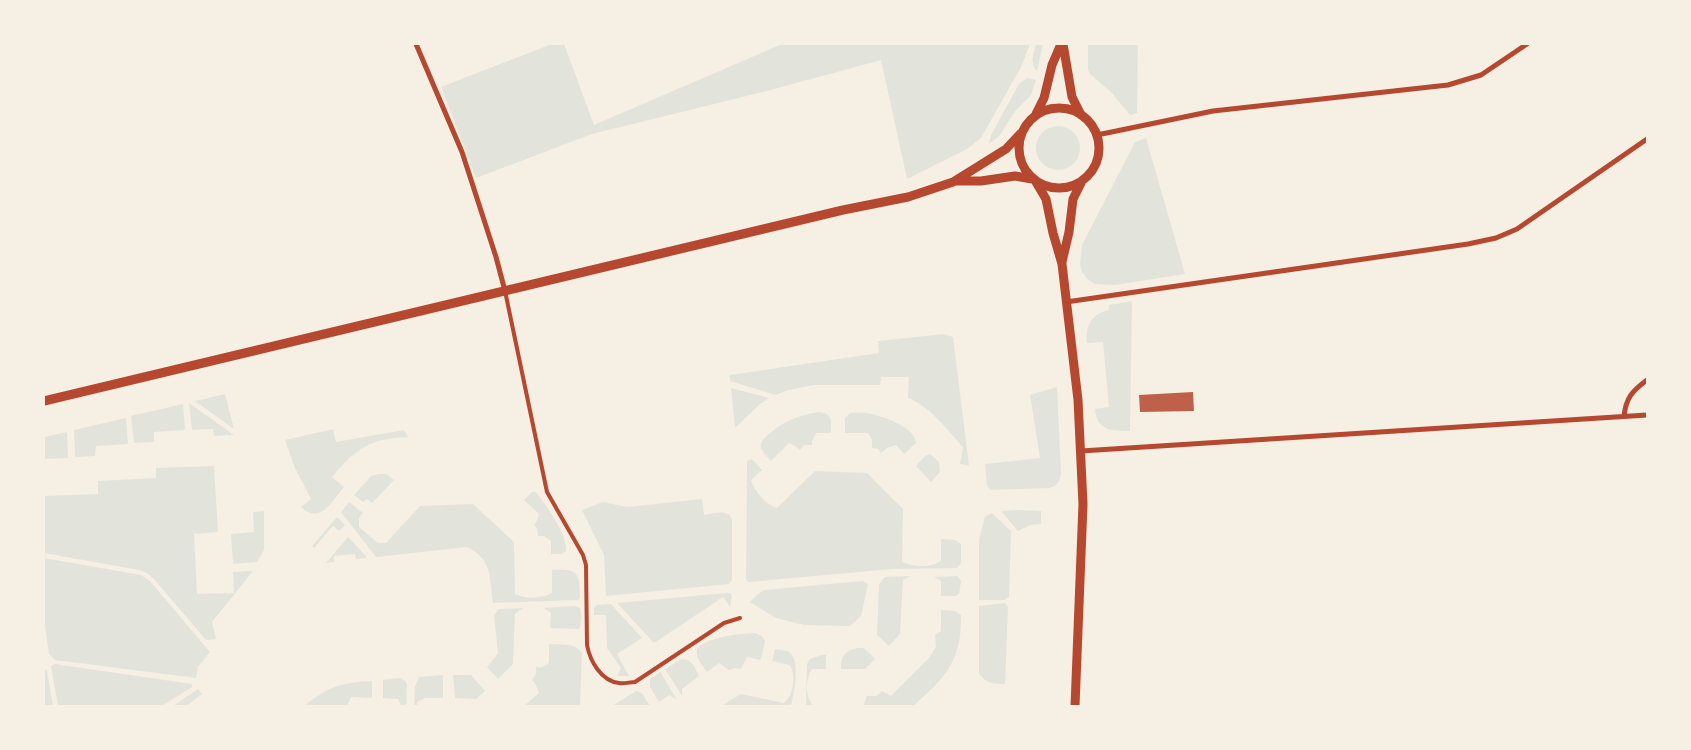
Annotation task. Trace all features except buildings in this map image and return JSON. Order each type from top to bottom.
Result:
[{"type":"street","points":[[416,44],[462,152],[505,291]]},
{"type":"street","points":[[1062,44],[1072,97],[1081,115]]},
{"type":"street","points":[[1036,115],[1044,98],[1052,65],[1062,44]]},
{"type":"street","points":[[1097,135],[1213,111],[1448,85],[1481,75],[1527,44]]},
{"type":"street","points":[[44,401],[843,210],[908,197],[953,182],[1006,149],[1036,115],[1046,110],[1057,108],[1067,109],[1081,115],[1093,126],[1099,146],[1098,158],[1094,167],[1083,181],[1073,199],[1069,232],[1062,264]]},
{"type":"street","points":[[1021,133],[1018,144],[1020,160],[1023,168],[1034,180],[1046,200],[1062,264],[1078,400],[1083,504],[1075,706]]},
{"type":"street","points":[[1066,302],[1468,244],[1496,238],[1517,229],[1647,139]]},
{"type":"street","points":[[953,182],[981,181],[1015,176],[1034,180],[1046,187],[1059,189],[1067,188],[1083,181]]},
{"type":"street","points":[[1624,416],[1625,401],[1647,380]]},
{"type":"street","points":[[1081,451],[1647,415]]},
{"type":"lane","points":[[505,291],[547,492],[583,555],[586,565],[587,645],[589,655],[598,670],[608,680],[620,684],[635,682],[724,623],[740,618]]},
{"type":"shaded area","points":[[552,44],[564,44],[594,125],[782,44],[1030,44],[1021,67],[981,138],[967,149],[907,179],[881,60],[767,91],[592,134],[476,178],[441,87]]},
{"type":"shaded area","points":[[1036,44],[1043,44],[1037,71],[1033,65]]},
{"type":"shaded area","points":[[1088,44],[1138,44],[1137,113],[1130,115],[1112,93],[1090,74],[1088,69]]},
{"type":"shaded area","points":[[1027,78],[1036,80],[1031,95],[1015,111],[1000,135],[989,144],[991,135],[1019,84]]},
{"type":"shaded area","points":[[1058,126],[1070,130],[1076,136],[1080,148],[1076,160],[1070,166],[1058,170],[1046,166],[1040,160],[1036,148],[1040,136],[1046,130]]},
{"type":"shaded area","points":[[1146,138],[1185,274],[1115,285],[1095,284],[1087,279],[1082,272],[1080,265],[1082,245],[1135,142]]},
{"type":"shaded area","points":[[1132,301],[1130,431],[1117,431],[1102,426],[1096,416],[1095,409],[1109,407],[1103,342],[1087,343],[1087,331],[1094,317],[1109,310],[1109,305]]},
{"type":"shaded area","points":[[944,334],[953,337],[969,466],[960,464],[963,447],[931,413],[908,398],[909,377],[881,377],[880,385],[814,385],[788,390],[776,395],[730,381],[730,375],[879,353],[878,341]]},
{"type":"shaded area","points":[[1057,387],[1061,473],[1058,483],[1049,488],[990,490],[987,485],[985,464],[1040,458],[1030,395]]},
{"type":"shaded area","points":[[731,388],[769,398],[735,428]]},
{"type":"shaded area","points":[[225,394],[234,429],[195,401]]},
{"type":"shaded area","points":[[189,403],[234,435],[214,436],[213,429],[192,430]]},
{"type":"shaded area","points":[[183,404],[185,430],[154,432],[154,442],[134,443],[131,416]]},
{"type":"shaded area","points":[[818,412],[829,416],[831,433],[816,433],[812,445],[804,445],[800,450],[789,443],[771,461],[761,448],[765,437],[797,417]]},
{"type":"shaded area","points":[[850,413],[873,414],[888,419],[910,432],[916,443],[904,454],[896,445],[887,448],[881,453],[878,449],[872,448],[872,440],[868,433],[845,433],[845,418]]},
{"type":"shaded area","points":[[126,418],[128,444],[96,446],[95,456],[75,457],[74,430]]},
{"type":"shaded area","points":[[333,429],[336,442],[404,430],[408,437],[383,440],[356,452],[332,477],[344,487],[330,505],[320,513],[314,514],[301,507],[311,499],[295,468],[285,440]]},
{"type":"shaded area","points":[[67,432],[68,458],[44,459],[44,437]]},
{"type":"shaded area","points":[[930,454],[939,462],[940,472],[931,482],[916,466],[925,456]]},
{"type":"shaded area","points":[[752,459],[762,470],[751,480],[753,484],[765,501],[777,508],[815,471],[867,473],[903,509],[902,562],[922,566],[932,565],[941,561],[941,539],[955,540],[961,544],[961,563],[957,568],[892,569],[748,582],[746,579],[747,461]]},
{"type":"shaded area","points":[[214,466],[218,532],[194,534],[197,594],[234,593],[233,572],[253,571],[212,622],[216,639],[206,640],[147,573],[44,553],[44,496],[98,494],[98,481],[156,478],[156,468]]},
{"type":"shaded area","points":[[386,474],[394,480],[372,503],[367,499],[363,502],[354,495],[371,476]]},
{"type":"shaded area","points":[[532,492],[536,492],[564,537],[566,551],[562,554],[551,554],[551,541],[544,536],[538,536],[534,525],[539,514],[524,500]]},
{"type":"shaded area","points":[[702,499],[704,515],[724,513],[730,516],[732,520],[732,580],[729,584],[606,596],[604,555],[582,510],[603,502],[627,507]]},
{"type":"shaded area","points":[[349,502],[363,513],[359,518],[359,527],[378,543],[386,543],[420,506],[473,504],[514,542],[515,594],[534,598],[552,593],[552,570],[567,570],[572,571],[578,577],[580,598],[578,600],[493,603],[490,577],[486,564],[475,552],[467,547],[376,557],[341,512]]},
{"type":"shaded area","points":[[264,511],[264,550],[257,562],[233,564],[231,534],[254,532],[253,512]]},
{"type":"shaded area","points":[[1001,511],[1041,511],[1041,524],[1030,525],[1018,531]]},
{"type":"shaded area","points":[[992,513],[1011,531],[1009,597],[1005,600],[979,600],[979,539],[985,517]]},
{"type":"shaded area","points":[[337,517],[345,525],[339,531],[333,526],[314,548],[312,546]]},
{"type":"shaded area","points":[[348,537],[366,558],[356,559],[355,554],[334,556],[334,562],[326,563]]},
{"type":"shaded area","points":[[44,558],[141,575],[150,581],[210,652],[198,667],[196,678],[55,660],[49,654],[44,620]]},
{"type":"shaded area","points":[[911,576],[903,580],[900,634],[889,646],[877,635],[879,584],[885,577]]},
{"type":"shaded area","points":[[957,576],[961,581],[959,594],[956,596],[941,596],[941,581],[934,577]]},
{"type":"shaded area","points":[[863,581],[868,584],[861,616],[850,626],[804,625],[776,618],[750,602],[764,590]]},
{"type":"shaded area","points":[[730,593],[732,596],[730,607],[723,597],[654,643],[617,603]]},
{"type":"shaded area","points":[[1005,603],[1008,607],[1005,684],[988,682],[979,674],[979,606]]},
{"type":"shaded area","points":[[611,604],[642,638],[617,654],[629,676],[617,676],[621,668],[607,648],[606,615],[594,615],[594,608],[597,605]]},
{"type":"shaded area","points":[[575,606],[580,608],[581,611],[579,629],[550,628],[551,613],[544,608]]},
{"type":"shaded area","points":[[523,608],[515,614],[513,664],[498,679],[487,667],[498,653],[494,615],[499,609]]},
{"type":"shaded area","points":[[941,610],[955,611],[961,615],[961,631],[955,657],[943,677],[913,706],[863,706],[867,696],[876,696],[882,691],[891,696],[928,659],[936,647],[935,635],[941,631]]},
{"type":"shaded area","points":[[755,633],[762,636],[765,641],[761,660],[747,657],[741,669],[729,670],[719,663],[707,672],[699,661],[697,648],[703,644],[725,636]]},
{"type":"shaded area","points":[[549,644],[563,644],[575,647],[582,653],[580,706],[524,706],[539,693],[532,680],[536,674],[536,667],[541,668],[549,663]]},
{"type":"shaded area","points":[[858,648],[864,648],[875,659],[865,669],[841,669],[845,654]]},
{"type":"shaded area","points":[[775,649],[787,651],[794,660],[796,676],[791,706],[721,706],[741,694],[784,703],[792,690],[793,675],[790,665],[772,661]]},
{"type":"shaded area","points":[[826,655],[826,669],[812,669],[808,678],[807,693],[813,706],[806,706],[807,664],[810,659]]},
{"type":"shaded area","points":[[682,659],[691,662],[699,676],[682,689],[682,696],[665,669]]},
{"type":"shaded area","points":[[55,664],[192,684],[192,687],[162,706],[58,706],[51,666]]},
{"type":"shaded area","points":[[45,669],[47,670],[53,706],[44,706]]},
{"type":"shaded area","points":[[661,672],[677,700],[669,695],[659,702],[650,687],[650,679]]},
{"type":"shaded area","points":[[443,675],[443,698],[425,698],[417,702],[417,706],[414,706],[415,687],[419,677]]},
{"type":"shaded area","points":[[453,675],[471,675],[485,691],[476,699],[455,698]]},
{"type":"shaded area","points":[[401,678],[407,684],[406,706],[401,706],[398,699],[383,698],[383,680]]},
{"type":"shaded area","points":[[372,681],[372,698],[351,697],[347,706],[304,706],[335,687]]},
{"type":"shaded area","points":[[198,689],[202,694],[186,706],[173,706]]},
{"type":"shaded area","points":[[636,691],[642,693],[650,706],[612,706]]}]
